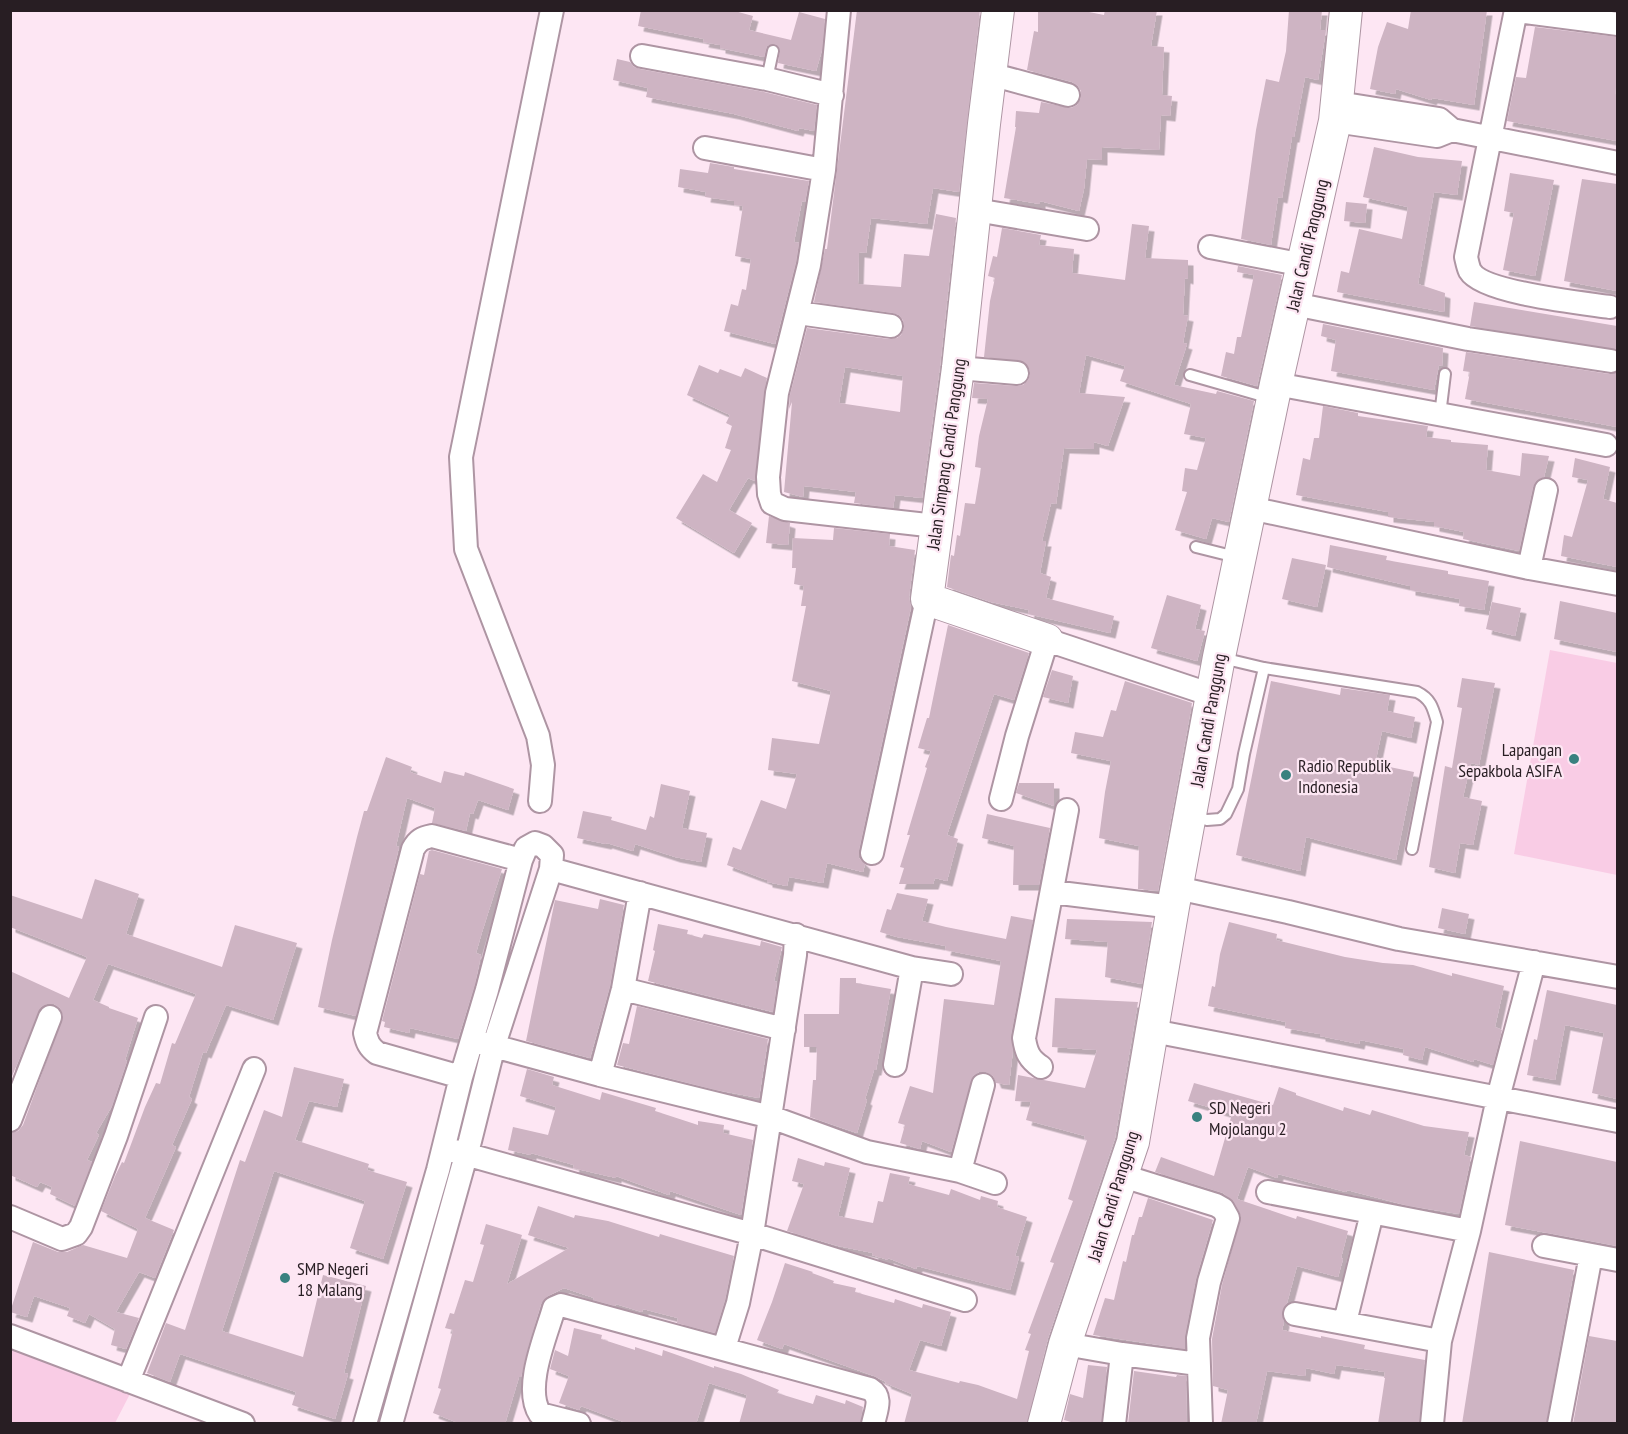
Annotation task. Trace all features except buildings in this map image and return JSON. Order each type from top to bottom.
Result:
[{"type":"main road","name":"Jalan Simpang Candi Panggung","points":[[927,599],[958,368],[998,10]]},
{"type":"main road","name":"Jalan Candi Panggung","points":[[1044,1424],[1065,1344],[1133,1142],[1219,657],[1274,391],[1304,265],[1336,112],[1346,10]]},
{"type":"main road","points":[[927,599],[1047,640]]},
{"type":"street","points":[[540,801],[543,765],[538,735],[466,549],[461,457],[552,10]]},
{"type":"street","points":[[839,10],[824,170],[809,265],[777,393],[768,494],[772,503],[785,509],[936,526]]},
{"type":"street","points":[[1610,307],[1518,292],[1485,282],[1470,272],[1466,257],[1516,11],[1617,24]]},
{"type":"street","points":[[642,56],[767,79],[832,95]]},
{"type":"street","points":[[990,74],[1068,95]]},
{"type":"street","points":[[1336,112],[1439,119],[1452,130],[1617,163]]},
{"type":"street","points":[[705,148],[824,170]]},
{"type":"street","points":[[976,210],[1087,229]]},
{"type":"street","points":[[1210,247],[1304,265]]},
{"type":"street","points":[[1293,304],[1468,339],[1611,361]]},
{"type":"street","points":[[798,313],[891,326]]},
{"type":"street","points":[[958,368],[1017,373]]},
{"type":"street","points":[[1274,391],[1440,415],[1606,445]]},
{"type":"street","points":[[1529,568],[1546,490]]},
{"type":"street","points":[[1251,508],[1529,568],[1617,584]]},
{"type":"street","points":[[872,853],[927,599]]},
{"type":"street","points":[[1001,799],[1017,736],[1047,640],[1212,695]]},
{"type":"street","points":[[1041,1067],[1030,1059],[1024,1038],[1066,810]]},
{"type":"street","points":[[461,1077],[377,1053],[366,1041],[365,1032],[413,849],[417,841],[432,836],[521,860]]},
{"type":"street","points":[[366,1424],[406,1289],[455,1151],[461,1077],[483,1043],[509,996],[551,869],[552,855],[543,846],[535,843],[526,848],[521,860],[487,990],[483,1043],[455,1151],[392,1424]]},
{"type":"street","points":[[551,869],[912,968],[951,974]]},
{"type":"street","points":[[1052,892],[1175,897],[1288,912],[1399,939],[1617,977]]},
{"type":"street","points":[[600,1075],[622,989],[640,893]]},
{"type":"street","points":[[724,1348],[738,1303],[752,1234],[796,936]]},
{"type":"street","points":[[1432,1424],[1440,1341],[1469,1231],[1498,1098],[1534,962]]},
{"type":"street","points":[[895,1065],[912,968]]},
{"type":"street","points":[[622,989],[784,1029]]},
{"type":"street","points":[[487,990],[509,996]]},
{"type":"street","points":[[10,1120],[50,1017]]},
{"type":"street","points":[[10,1217],[62,1239],[76,1234],[81,1227],[116,1136],[156,1017]]},
{"type":"street","points":[[1153,1031],[1617,1121]]},
{"type":"street","points":[[483,1043],[600,1075],[771,1117],[867,1152],[960,1172],[995,1183]]},
{"type":"street","points":[[128,1381],[254,1069]]},
{"type":"street","points":[[960,1172],[983,1085]]},
{"type":"street","points":[[455,1151],[752,1234],[965,1300]]},
{"type":"street","points":[[1123,1176],[1216,1205],[1223,1209],[1228,1218],[1209,1282],[1198,1338],[1201,1424]]},
{"type":"street","points":[[1268,1192],[1469,1231]]},
{"type":"street","points":[[1345,1322],[1372,1213]]},
{"type":"street","points":[[1544,1246],[1617,1260]]},
{"type":"street","points":[[1559,1424],[1591,1255]]},
{"type":"street","points":[[579,1424],[540,1414],[534,1400],[535,1375],[556,1307],[561,1305],[873,1390],[878,1399],[873,1424]]},
{"type":"street","points":[[1295,1314],[1440,1341]]},
{"type":"street","points":[[10,1336],[128,1381],[207,1417],[243,1424]]},
{"type":"street","points":[[1065,1344],[1198,1364]]},
{"type":"street","points":[[1114,1424],[1122,1354]]},
{"type":"lane","points":[[767,79],[772,51]]},
{"type":"lane","points":[[1440,415],[1445,374]]},
{"type":"lane","points":[[1191,375],[1274,391]]},
{"type":"lane","points":[[1196,547],[1240,557]]},
{"type":"lane","points":[[1219,657],[1264,668],[1417,692],[1426,696],[1433,706],[1437,723],[1412,849]]},
{"type":"lane","points":[[1191,816],[1207,820],[1220,819],[1226,814],[1238,789],[1264,668]]},
{"type":"shaded area","name":"Lapangan Sepakbola ASIFA","points":[[1550,650],[1617,663],[1617,875],[1514,854]]},
{"type":"shaded area","points":[[10,1348],[131,1392],[115,1423],[11,1423]]},
{"type":"place","name":"Lapangan Sepakbola ASIFA","points":[[1574,759]]},
{"type":"place","name":"Radio Republik Indonesia","points":[[1286,775]]},
{"type":"place","name":"SD Negeri Mojolangu 2","points":[[1197,1117]]},
{"type":"place","name":"SMP Negeri 18 Malang","points":[[285,1278]]}]
